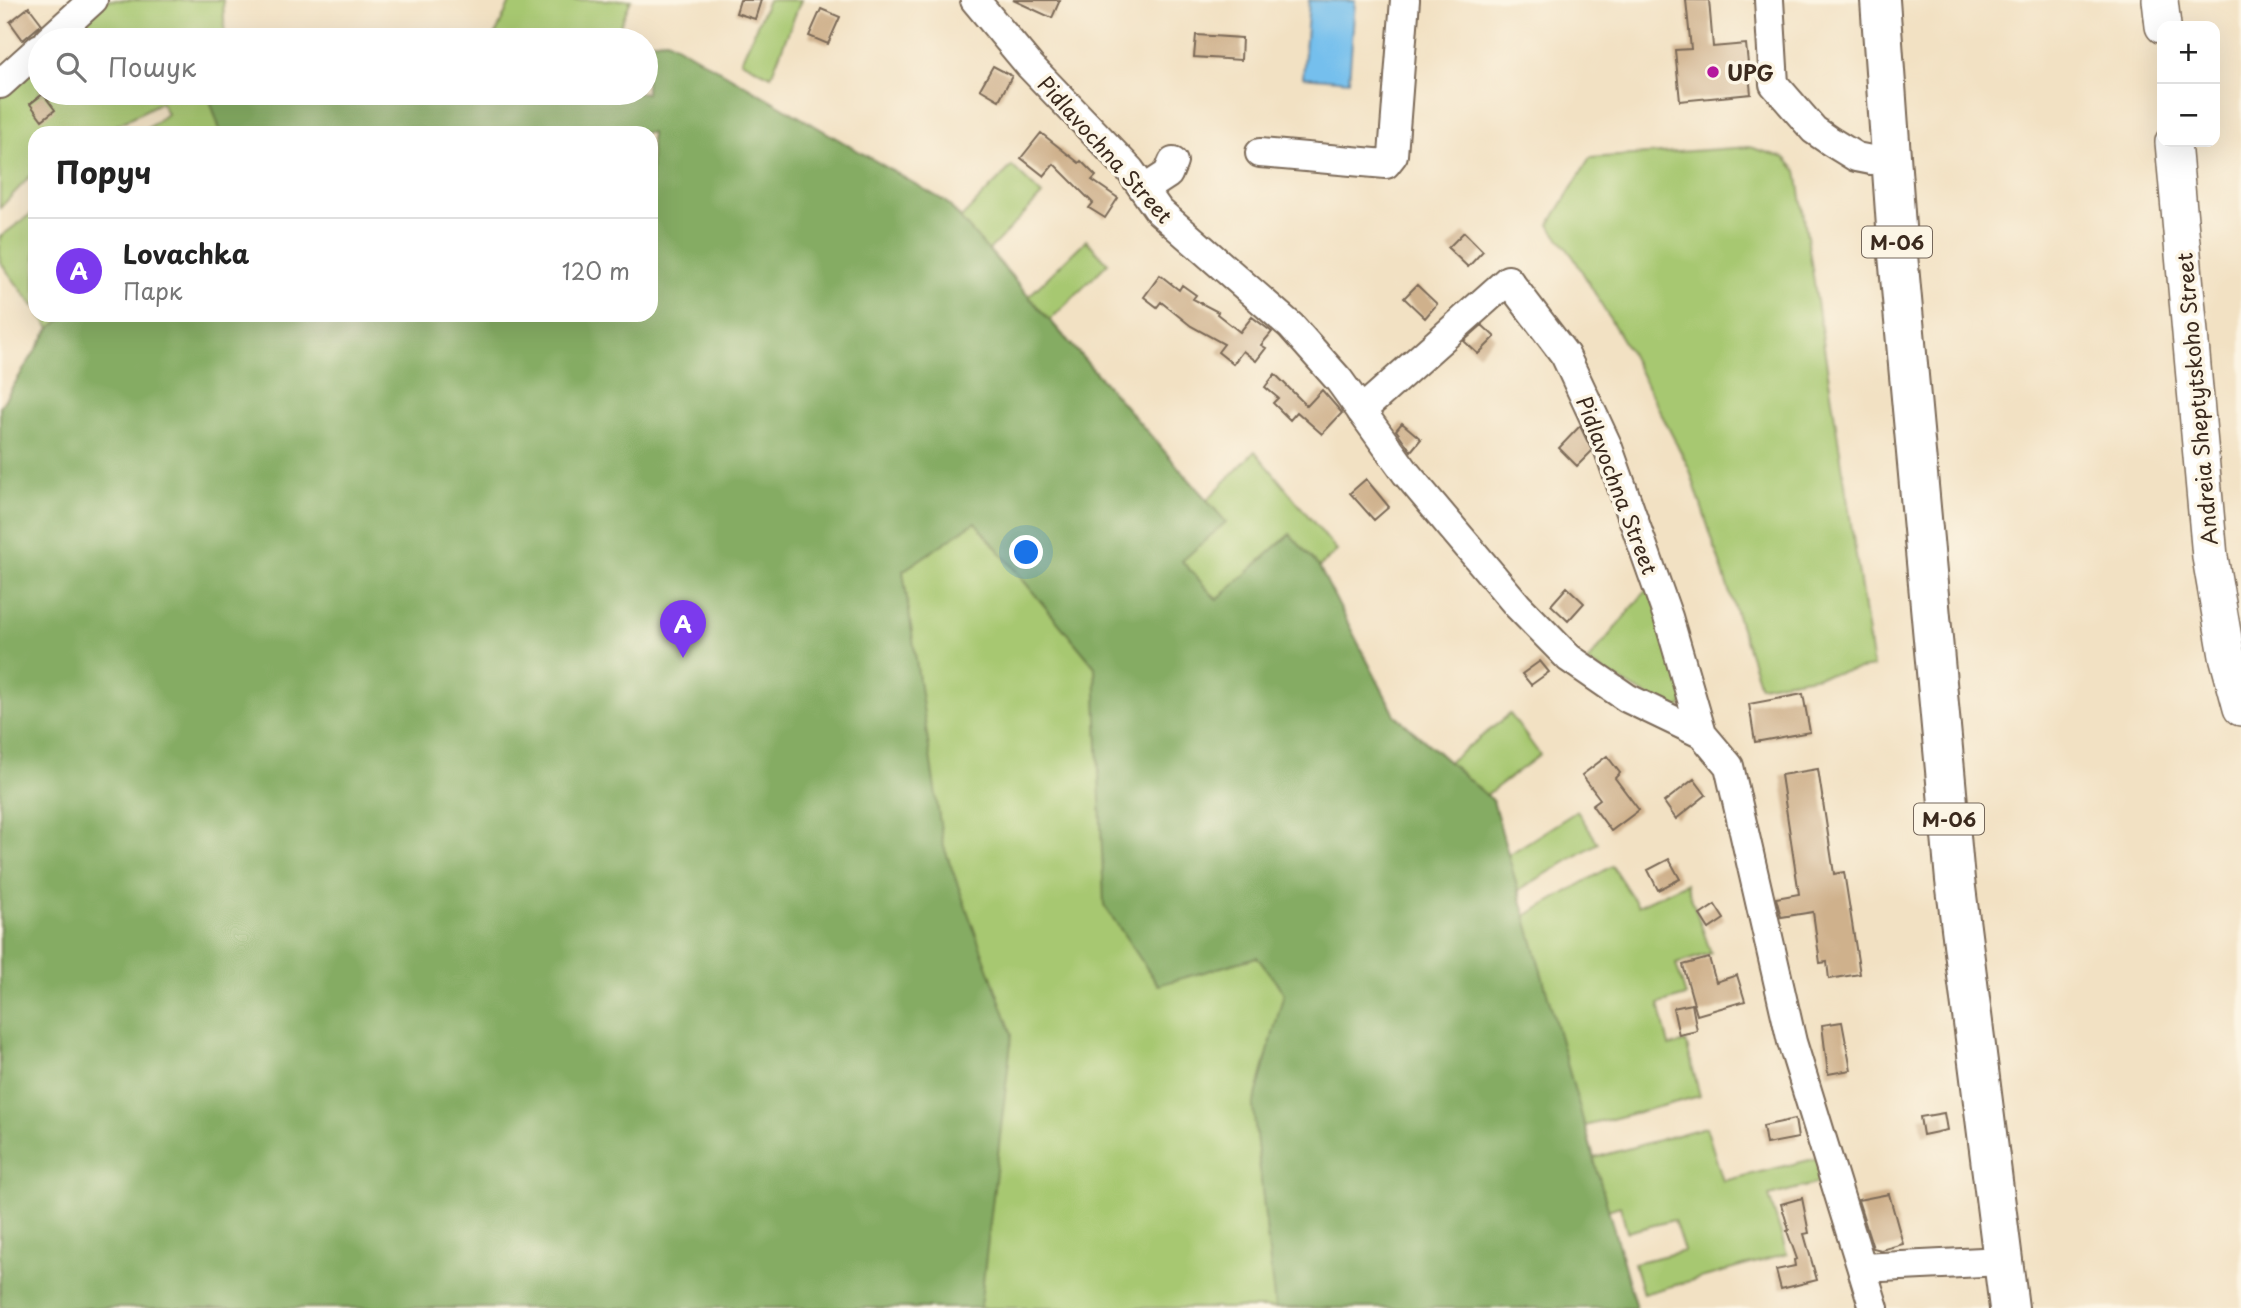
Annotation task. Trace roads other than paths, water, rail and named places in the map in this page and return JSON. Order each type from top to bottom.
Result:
[{"type":"highway","name":"М-06","points":[[1880,0],[1891,155],[1955,880],[2009,1308]]},
{"type":"main road","points":[[2160,0],[2162,21]]},
{"type":"main road","name":"Andreia Sheptytskoho Street","points":[[2173,147],[2210,557],[2241,708]]},
{"type":"street","points":[[62,28],[93,0]]},
{"type":"street","name":"Pidlavochna Street","points":[[975,0],[1030,66],[1130,170],[1158,211],[1291,326],[1339,380],[1406,474],[1518,607],[1569,658],[1628,698],[1702,734],[1729,766],[1792,1042],[1874,1308]]},
{"type":"street","points":[[1260,153],[1385,164],[1393,155],[1405,0]]},
{"type":"street","points":[[1769,0],[1774,84],[1814,130],[1856,157],[1871,160],[1891,155]]},
{"type":"street","points":[[0,84],[28,59]]},
{"type":"street","points":[[1145,189],[1168,174],[1173,162]]},
{"type":"street","name":"Pidlavochna Street","points":[[1361,411],[1508,280],[1565,355],[1607,445],[1668,617],[1702,734]]},
{"type":"street","points":[[1862,1268],[2002,1261]]},
{"type":"water","points":[[1309,0],[1355,1],[1349,81],[1303,77]]},
{"type":"place","name":"UPG","points":[[1713,72]]},
{"type":"place","name":"Lovachka","points":[[683,658]]}]
